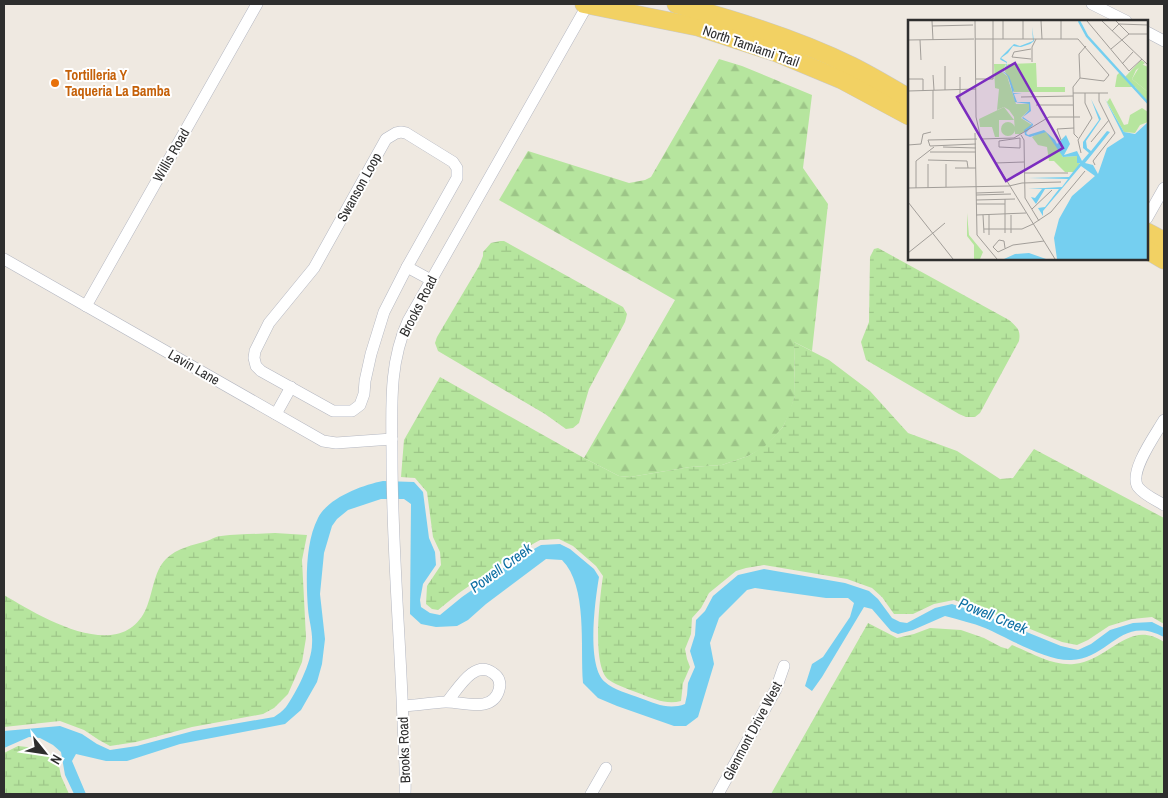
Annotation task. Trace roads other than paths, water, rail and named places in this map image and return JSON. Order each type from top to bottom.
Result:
[{"type":"main road","name":"North Tamiami Trail","points":[[584,4],[698,27],[777,52],[842,80],[908,115]]},
{"type":"main road","name":"North Tamiami Trail","points":[[676,4],[736,20],[779,35],[852,66],[908,97]]},
{"type":"main road","points":[[842,80],[859,82],[876,90],[883,90],[888,86]]},
{"type":"main road","points":[[888,104],[896,101],[908,103]]},
{"type":"main road","points":[[1148,233],[1164,241]]},
{"type":"main road","points":[[1148,251],[1164,260]]},
{"type":"street","name":"Willis Road","points":[[86,306],[256,4]]},
{"type":"street","name":"Brooks Road","points":[[405,794],[403,706],[392,471],[393,373],[398,346],[408,321],[588,4]]},
{"type":"street","points":[[1092,4],[1124,20]]},
{"type":"street","points":[[1148,33],[1164,41]]},
{"type":"street","name":"Swanson Loop","points":[[401,132],[406,133],[454,162],[458,173],[452,189],[407,267],[390,300],[376,335],[360,406],[352,412],[333,411],[261,371],[256,366],[255,351],[269,323],[314,268],[386,139],[401,132]]},
{"type":"street","points":[[1148,216],[1164,188]]},
{"type":"street","name":"Lavin Lane","points":[[4,259],[323,441],[336,443],[392,440]]},
{"type":"street","points":[[407,267],[431,280]]},
{"type":"street","points":[[276,414],[291,388]]},
{"type":"street","points":[[1164,420],[1138,465],[1135,476],[1138,486],[1146,494],[1164,505]]},
{"type":"street","name":"Glenmont Drive West","points":[[718,794],[776,689],[784,666]]},
{"type":"street","name":"Brooks Road","points":[[403,706],[447,702]]},
{"type":"street","points":[[591,794],[606,768]]},
{"type":"water","points":[[383,481],[414,482],[423,492],[429,538],[435,552],[436,565],[423,584],[420,600],[421,607],[430,613],[440,615],[462,597],[518,558],[541,545],[560,544],[570,549],[594,569],[599,577],[593,632],[595,662],[599,674],[612,687],[662,706],[685,704],[688,683],[695,667],[690,651],[695,635],[696,620],[705,611],[713,596],[738,575],[764,569],[845,583],[869,591],[878,599],[892,618],[900,622],[907,623],[935,608],[952,604],[1061,646],[1078,650],[1091,644],[1110,630],[1133,623],[1152,622],[1164,628],[1164,637],[1149,631],[1136,631],[1126,634],[1096,653],[1084,658],[1061,659],[1039,653],[980,626],[945,616],[913,630],[898,634],[891,631],[872,609],[864,607],[812,691],[805,686],[812,664],[823,657],[850,617],[854,603],[848,598],[826,598],[755,588],[747,590],[719,618],[710,643],[714,664],[698,717],[686,726],[674,726],[598,698],[583,683],[579,601],[576,585],[570,571],[562,560],[546,559],[486,604],[468,620],[457,626],[436,627],[421,624],[410,614],[411,504],[404,499],[381,499],[348,510],[332,526],[324,553],[320,594],[325,639],[322,664],[317,682],[301,710],[285,724],[180,744],[127,761],[106,761],[76,754],[72,761],[86,794],[74,794],[65,775],[61,752],[53,745],[40,738],[29,737],[4,748],[4,731],[60,726],[82,734],[110,750],[137,746],[193,731],[274,717],[285,708],[294,694],[303,677],[311,651],[312,635],[308,613],[307,563],[311,539],[318,518],[329,504],[337,499],[356,489]]},
{"type":"place","name":"Tortilleria Y Taqueria La Bamba","points":[[55,83]]},
{"type":"water label","name":"Powell Creek","points":[[501,568]]},
{"type":"water label","name":"Powell Creek","points":[[993,616]]}]
